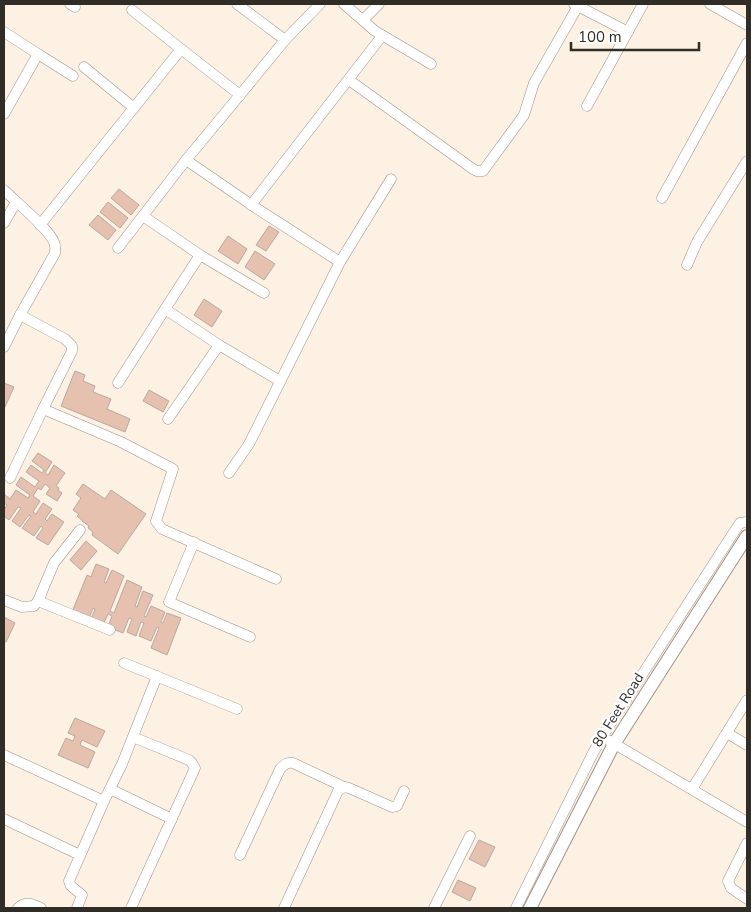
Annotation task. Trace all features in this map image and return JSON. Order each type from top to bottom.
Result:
[{"type":"street","points":[[237,4],[285,40]]},
{"type":"street","points":[[118,248],[186,160],[285,40],[320,4]]},
{"type":"street","points":[[344,4],[382,36],[431,64]]},
{"type":"street","points":[[362,20],[379,4]]},
{"type":"street","points":[[587,106],[643,4]]},
{"type":"street","points":[[710,4],[747,25]]},
{"type":"street","points":[[349,80],[473,169],[483,171],[526,110],[534,83],[576,5],[628,32]]},
{"type":"street","points":[[132,10],[240,95]]},
{"type":"street","points":[[4,32],[73,76]]},
{"type":"street","points":[[251,205],[382,36]]},
{"type":"street","points":[[662,198],[747,43]]},
{"type":"street","points":[[40,225],[181,49]]},
{"type":"street","points":[[4,114],[38,54]]},
{"type":"street","points":[[84,67],[134,108]]},
{"type":"street","points":[[186,160],[251,205],[340,262]]},
{"type":"street","points":[[687,265],[697,242],[747,161]]},
{"type":"street","points":[[229,473],[249,444],[340,262],[391,179]]},
{"type":"street","points":[[4,190],[54,239],[56,246],[55,253],[4,347]]},
{"type":"street","points":[[4,223],[16,202]]},
{"type":"street","points":[[144,216],[200,255],[264,294]]},
{"type":"street","points":[[118,383],[200,255]]},
{"type":"street","points":[[165,309],[219,345],[280,381]]},
{"type":"street","points":[[10,478],[72,351],[72,346],[65,339],[20,315]]},
{"type":"street","points":[[168,419],[219,345]]},
{"type":"street","points":[[43,409],[121,442],[173,469],[156,520],[162,529],[276,579]]},
{"type":"street","points":[[516,908],[593,753],[608,741],[732,535],[740,523],[747,522]]},
{"type":"street","points":[[4,600],[22,607],[30,608],[34,606],[38,601],[54,563],[80,530]]},
{"type":"street","name":"80 Feet Road","points":[[530,908],[608,741],[747,536]]},
{"type":"street","points":[[194,542],[169,602],[250,637]]},
{"type":"street","points":[[38,601],[110,630]]},
{"type":"street","points":[[124,664],[237,709]]},
{"type":"street","points":[[77,908],[82,894],[69,884],[133,737],[157,676]]},
{"type":"street","points":[[692,789],[747,700]]},
{"type":"street","points":[[727,733],[747,745]]},
{"type":"street","points":[[131,908],[194,772],[194,766],[189,760],[133,737]]},
{"type":"street","points":[[608,741],[747,822]]},
{"type":"street","points":[[4,755],[104,801]]},
{"type":"street","points":[[240,855],[280,769],[288,762],[392,807],[396,806],[404,791]]},
{"type":"street","points":[[284,908],[335,796],[344,787]]},
{"type":"street","points":[[110,789],[172,819]]},
{"type":"street","points":[[4,819],[80,855]]},
{"type":"street","points":[[434,908],[470,836]]},
{"type":"street","points":[[747,843],[728,881],[731,888],[747,899]]},
{"type":"street","points":[[18,908],[23,903],[28,903],[41,908]]},
{"type":"building","points":[[119,189],[139,205],[131,215],[111,198]]},
{"type":"building","points":[[108,202],[128,218],[120,228],[100,212]]},
{"type":"building","points":[[98,215],[116,230],[108,240],[89,225]]},
{"type":"building","points":[[269,226],[279,232],[266,251],[256,245]]},
{"type":"building","points":[[228,236],[247,249],[238,264],[218,251]]},
{"type":"building","points":[[255,251],[275,264],[264,280],[245,267]]},
{"type":"building","points":[[204,299],[222,311],[212,327],[194,315]]},
{"type":"building","points":[[75,371],[85,375],[83,381],[95,386],[93,392],[111,399],[107,409],[130,419],[125,432],[61,406]]},
{"type":"building","points":[[4,383],[14,387],[4,409]]},
{"type":"building","points":[[149,390],[169,401],[163,412],[143,401]]},
{"type":"building","points":[[38,453],[52,462],[45,473],[48,475],[54,465],[65,473],[56,486],[62,493],[57,501],[46,494],[50,488],[45,484],[41,490],[38,488],[33,496],[40,501],[33,512],[36,514],[43,503],[52,509],[45,519],[47,521],[52,514],[64,522],[48,545],[36,538],[43,528],[41,526],[34,536],[22,528],[31,516],[29,515],[20,527],[12,521],[21,508],[18,507],[9,520],[4,516],[4,510],[7,505],[4,503],[4,494],[10,499],[16,490],[28,498],[30,495],[16,485],[21,477],[35,487],[39,481],[26,472],[31,465],[42,473],[44,470],[32,461]]},
{"type":"building","points":[[83,484],[105,499],[111,490],[146,514],[118,554],[92,535],[93,532],[88,528],[89,526],[73,510],[81,498],[76,494]]},
{"type":"building","points":[[86,541],[97,551],[81,570],[70,560]]},
{"type":"building","points":[[96,564],[109,569],[104,582],[106,583],[112,570],[124,576],[110,611],[114,613],[127,580],[142,587],[135,606],[137,607],[143,591],[153,595],[144,616],[146,617],[151,606],[165,612],[161,622],[163,623],[167,613],[181,618],[167,655],[151,648],[159,628],[157,627],[151,641],[139,636],[144,623],[141,622],[136,636],[127,632],[132,619],[129,618],[123,633],[108,627],[112,616],[108,614],[103,625],[91,620],[95,609],[93,608],[89,619],[72,612],[87,575],[91,577]]},
{"type":"building","points":[[4,617],[15,623],[6,642],[4,641]]},
{"type":"building","points":[[75,718],[105,731],[97,747],[82,740],[80,745],[95,752],[88,768],[58,755],[66,738],[73,741],[75,736],[68,733]]},
{"type":"building","points":[[479,840],[495,847],[485,867],[469,859]]},
{"type":"building","points":[[458,880],[476,888],[470,901],[452,892]]}]
